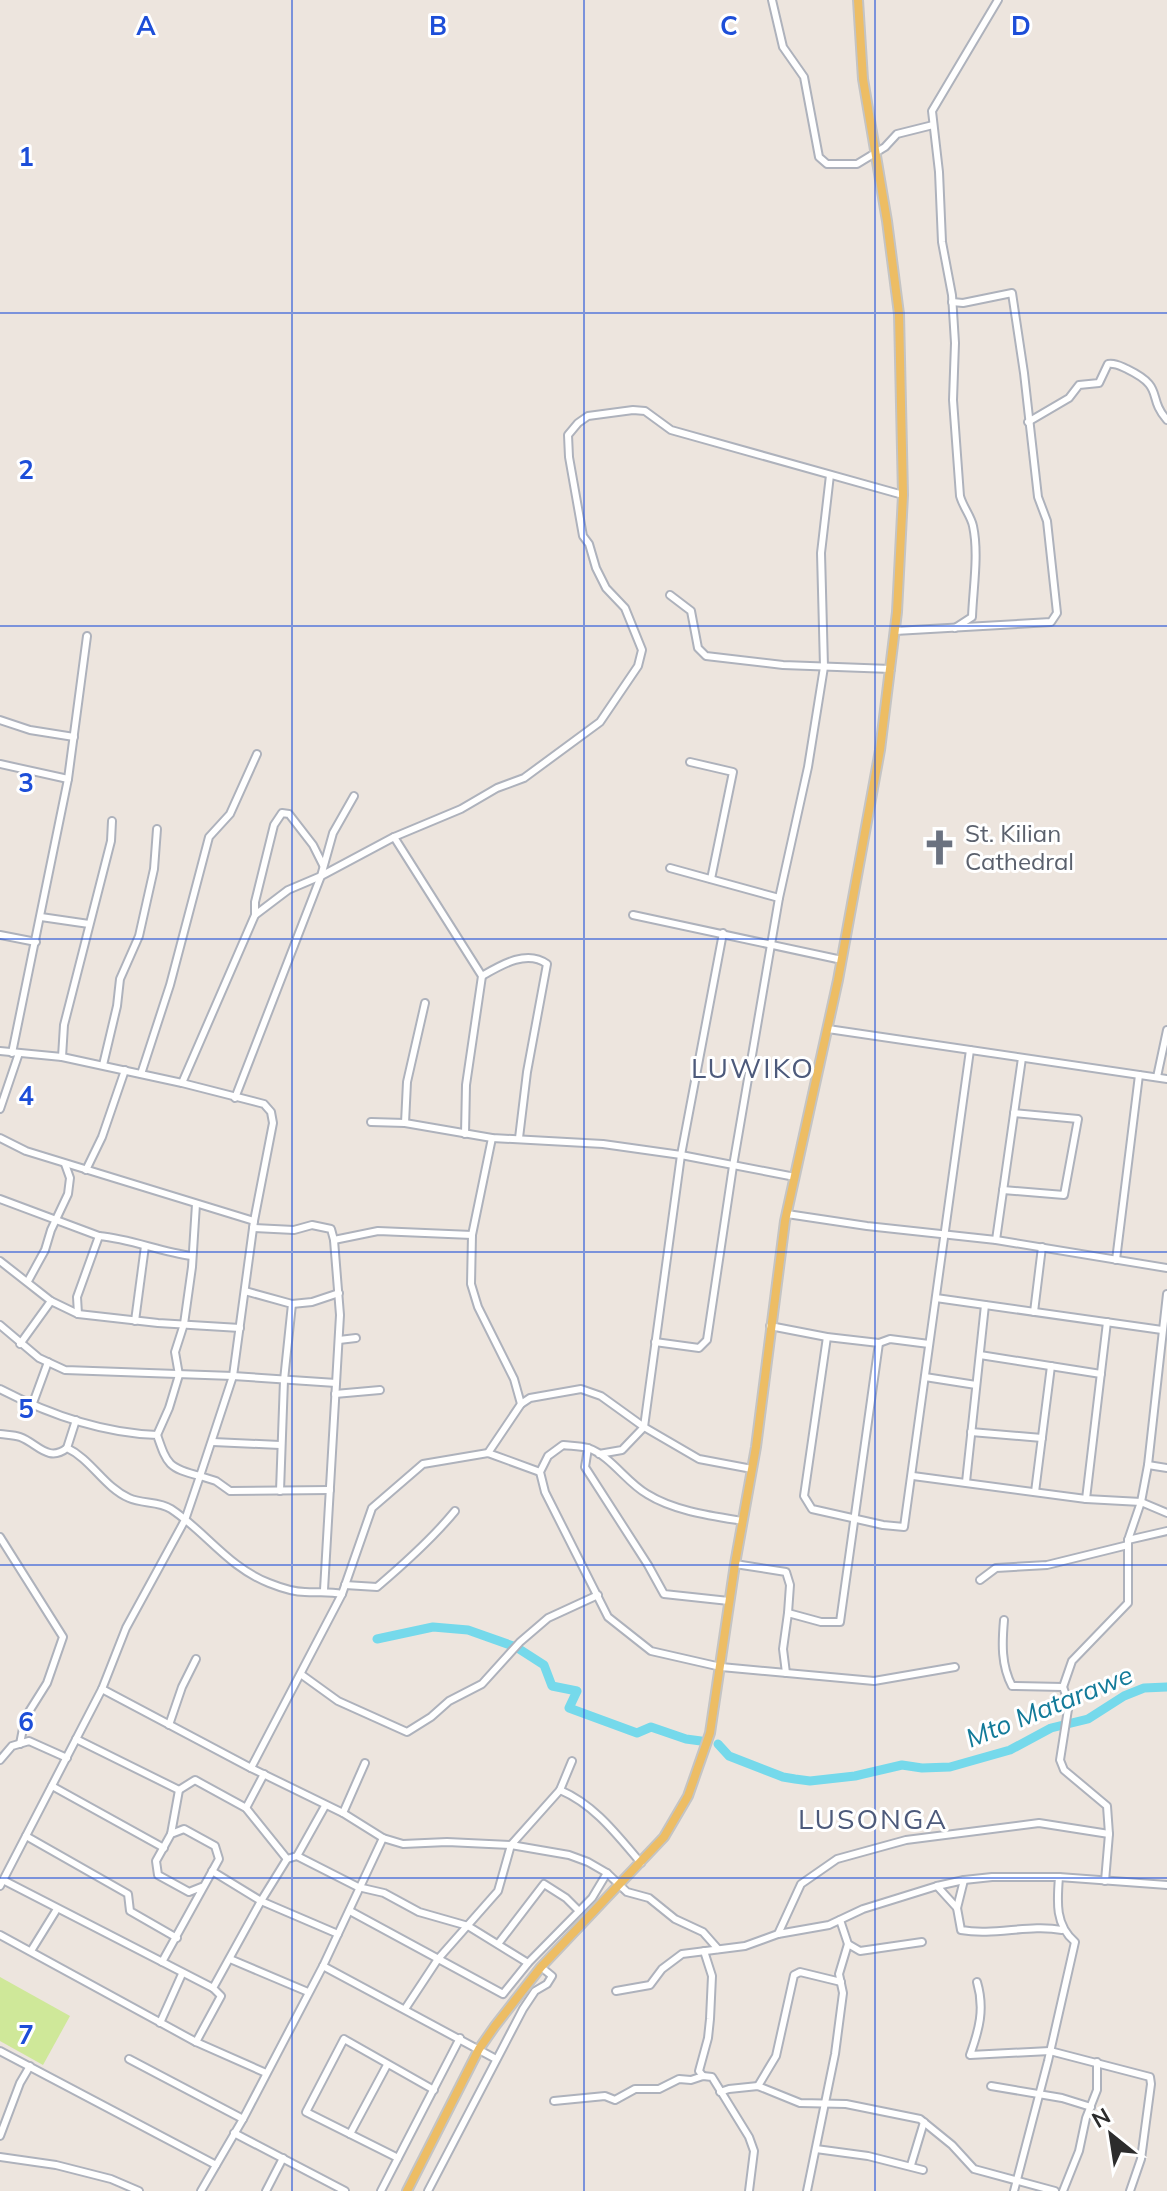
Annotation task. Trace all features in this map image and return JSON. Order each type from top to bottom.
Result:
[{"type":"main road","points":[[407,2191],[479,2049],[541,1967],[664,1837],[688,1796],[710,1733],[752,1469],[787,1214],[842,960],[880,750],[895,631],[903,495],[899,314],[863,79],[858,0]]},
{"type":"street","points":[[772,0],[783,47],[804,77],[819,157],[827,164],[857,164],[876,153],[897,134],[933,125]]},
{"type":"street","points":[[955,628],[972,617],[974,536],[972,521],[965,512],[960,496],[953,400],[955,343],[942,242],[932,111],[998,0]]},
{"type":"street","points":[[895,631],[1051,622],[1057,613],[1047,521],[1038,497],[1012,293],[963,303],[952,302]]},
{"type":"street","points":[[1028,422],[1069,398],[1079,385],[1099,383],[1108,364],[1114,363],[1145,377],[1153,387],[1161,414],[1167,420]]},
{"type":"street","points":[[255,915],[288,890],[394,837],[461,809],[497,788],[524,778],[600,722],[638,666],[642,650],[637,634],[625,608],[606,588],[583,536],[568,435],[588,416],[645,411],[671,430],[903,495]]},
{"type":"street","points":[[655,1342],[699,1348],[707,1340],[779,898],[808,767],[824,667],[821,553],[830,475]]},
{"type":"street","points":[[670,595],[691,611],[698,648],[706,656],[824,667],[891,669]]},
{"type":"street","points":[[0,1109],[16,1053],[68,779],[87,636]]},
{"type":"street","points":[[0,720],[30,730],[74,737]]},
{"type":"street","points":[[141,1074],[170,985],[209,837],[230,814],[257,754]]},
{"type":"street","points":[[690,762],[733,772],[711,879]]},
{"type":"street","points":[[0,764],[68,779]]},
{"type":"street","points":[[235,1098],[321,876],[333,833],[354,796]]},
{"type":"street","points":[[182,1083],[255,915],[255,902],[274,825],[282,813],[289,814],[313,845],[324,866]]},
{"type":"street","points":[[62,1057],[64,1025],[111,841],[112,821]]},
{"type":"street","points":[[103,1065],[120,979],[139,936],[154,869],[157,829]]},
{"type":"street","points":[[394,837],[482,976],[466,1085],[465,1134]]},
{"type":"street","points":[[670,868],[779,898]]},
{"type":"street","points":[[633,915],[842,960]]},
{"type":"street","points":[[41,917],[89,924]]},
{"type":"street","points":[[597,1454],[622,1450],[644,1427],[681,1155],[723,933]]},
{"type":"street","points":[[0,935],[36,942]]},
{"type":"street","points":[[482,976],[524,957],[537,957],[547,964],[527,1072],[519,1138]]},
{"type":"street","points":[[405,1123],[407,1082],[425,1003]]},
{"type":"street","points":[[828,1029],[1167,1079]]},
{"type":"street","points":[[1157,1077],[1167,1030]]},
{"type":"street","points":[[827,1337],[804,1496],[812,1509],[904,1527],[970,1050]]},
{"type":"street","points":[[0,1051],[62,1057],[103,1065],[264,1104],[271,1112],[273,1123],[254,1224],[233,1376],[213,1442],[185,1520],[126,1628],[102,1689],[2,1883],[213,1988],[221,1996],[196,2042]]},
{"type":"street","points":[[996,1240],[1022,1058]]},
{"type":"street","points":[[86,1170],[102,1137],[125,1070]]},
{"type":"street","points":[[1116,1260],[1139,1075]]},
{"type":"street","points":[[1003,1190],[1064,1195],[1078,1119],[1014,1113]]},
{"type":"street","points":[[371,1122],[405,1123],[492,1138],[603,1144],[795,1177]]},
{"type":"street","points":[[0,1138],[26,1151],[254,1224],[294,1230],[312,1225],[331,1229],[339,1293],[339,1340],[324,1590]]},
{"type":"street","points":[[492,1138],[472,1235],[471,1284],[478,1307],[514,1379],[521,1404]]},
{"type":"street","points":[[28,1281],[71,1185],[65,1164]]},
{"type":"street","points":[[0,1199],[99,1236],[129,1239],[145,1246],[192,1256]]},
{"type":"street","points":[[196,1204],[184,1324],[175,1352],[179,1375],[157,1435],[167,1462],[184,1472],[216,1481],[230,1491],[330,1490]]},
{"type":"street","points":[[787,1214],[996,1240],[1167,1268]]},
{"type":"street","points":[[334,1240],[378,1231],[472,1235]]},
{"type":"street","points":[[78,1314],[77,1297],[99,1236]]},
{"type":"street","points":[[135,1321],[145,1246]]},
{"type":"street","points":[[1034,1312],[1042,1247]]},
{"type":"street","points":[[0,1261],[51,1301],[78,1314],[240,1328]]},
{"type":"street","points":[[245,1291],[292,1304],[312,1302],[339,1293]]},
{"type":"street","points":[[1105,1881],[1109,1834],[1107,1806],[1064,1770],[1060,1760],[1069,1703],[1063,1687],[1072,1661],[1128,1603],[1128,1543],[1141,1502],[1148,1465],[1167,1294]]},
{"type":"street","points":[[936,1298],[1162,1330]]},
{"type":"street","points":[[20,1344],[51,1301]]},
{"type":"street","points":[[280,1491],[284,1380],[292,1304]]},
{"type":"street","points":[[966,1482],[985,1305]]},
{"type":"street","points":[[1086,1499],[1107,1322]]},
{"type":"street","points":[[0,1325],[20,1344],[65,1370],[336,1383]]},
{"type":"street","points":[[770,1326],[879,1343],[890,1339],[929,1344]]},
{"type":"street","points":[[339,1340],[356,1338]]},
{"type":"street","points":[[788,1613],[821,1622],[840,1622],[879,1343]]},
{"type":"street","points":[[980,1355],[1101,1374]]},
{"type":"street","points":[[33,1403],[48,1362]]},
{"type":"street","points":[[1035,1492],[1051,1366]]},
{"type":"street","points":[[925,1377],[976,1385]]},
{"type":"street","points":[[0,1389],[111,1432],[157,1435]]},
{"type":"street","points":[[488,1453],[521,1404],[530,1398],[581,1389],[601,1396],[644,1427],[699,1459],[752,1469]]},
{"type":"street","points":[[335,1394],[380,1390]]},
{"type":"street","points":[[0,1434],[20,1437],[46,1453],[60,1453],[67,1448],[76,1420]]},
{"type":"street","points":[[971,1432],[1042,1438]]},
{"type":"street","points":[[213,1442],[280,1445]]},
{"type":"street","points":[[743,1521],[651,1497],[588,1448],[563,1445],[548,1456],[540,1472],[545,1492],[608,1617],[651,1651],[721,1667],[874,1681],[955,1667]]},
{"type":"street","points":[[67,1448],[78,1453],[102,1478],[129,1498],[168,1507],[238,1568],[269,1583],[303,1593],[324,1590],[342,1594]]},
{"type":"street","points":[[588,1448],[585,1467],[664,1594],[729,1601]]},
{"type":"street","points":[[251,1768],[342,1594],[372,1508],[423,1464],[488,1453],[540,1472]]},
{"type":"street","points":[[1148,1465],[1167,1468]]},
{"type":"street","points":[[913,1476],[1086,1499],[1141,1502],[1167,1513]]},
{"type":"street","points":[[345,1585],[377,1587],[437,1533],[455,1511]]},
{"type":"street","points":[[980,1580],[996,1568],[1047,1565],[1128,1543],[1136,1536],[1167,1531]]},
{"type":"street","points":[[0,1537],[63,1637],[47,1683],[25,1718],[20,1744]]},
{"type":"street","points":[[735,1564],[786,1572],[790,1585],[783,1649],[786,1673]]},
{"type":"street","points":[[302,1675],[338,1701],[407,1732],[449,1701],[482,1684],[520,1642],[548,1618],[598,1595]]},
{"type":"street","points":[[1004,1620],[1001,1649],[1012,1686],[1063,1687]]},
{"type":"street","points":[[169,1725],[196,1659]]},
{"type":"street","points":[[102,1689],[343,1813],[383,1838],[403,1844],[447,1842],[511,1845],[569,1855],[607,1873],[627,1892],[649,1898],[675,1919],[703,1932],[718,1949]]},
{"type":"street","points":[[76,1739],[179,1790]]},
{"type":"street","points":[[0,1760],[12,1746],[29,1741],[67,1758]]},
{"type":"street","points":[[405,2009],[438,1959],[498,1891],[511,1845],[560,1790],[572,1761]]},
{"type":"street","points":[[343,1813],[365,1763]]},
{"type":"street","points":[[246,1808],[264,1774]]},
{"type":"street","points":[[204,1886],[189,1892],[158,1875],[156,1861],[171,1834],[179,1790],[195,1780],[246,1808],[287,1859]]},
{"type":"street","points":[[52,1786],[164,1848]]},
{"type":"street","points":[[560,1790],[578,1798],[603,1819],[641,1863]]},
{"type":"street","points":[[297,1856],[325,1806]]},
{"type":"street","points":[[778,1934],[801,1884],[837,1859],[906,1840],[1039,1823],[1109,1834]]},
{"type":"street","points":[[162,1962],[219,1859],[215,1846],[184,1829],[171,1834]]},
{"type":"street","points":[[26,1836],[128,1894],[130,1911],[177,1938]]},
{"type":"street","points":[[201,2191],[243,2119],[323,1966],[383,1838]]},
{"type":"street","points":[[213,1988],[287,1859],[297,1856],[358,1887],[384,1893],[419,1912],[468,1926],[528,1963]]},
{"type":"street","points":[[212,1871],[261,1901],[338,1934]]},
{"type":"street","points":[[350,1911],[503,1994],[528,1963],[592,1898],[607,1873]]},
{"type":"street","points":[[1059,1877],[1057,1907],[1062,1930]]},
{"type":"street","points":[[616,1991],[650,1985],[662,1969],[682,1954],[745,1946],[778,1934],[829,1925],[863,1909],[964,1880],[1059,1877],[1167,1885]]},
{"type":"street","points":[[964,1880],[957,1908],[961,1930],[1026,1931],[1050,1928],[1062,1930],[1075,1942],[1014,2191]]},
{"type":"street","points":[[498,1944],[544,1884],[579,1911]]},
{"type":"street","points":[[937,1886],[957,1908]]},
{"type":"street","points":[[31,1951],[57,1909]]},
{"type":"street","points":[[807,2191],[842,2004],[839,1974],[848,1944],[840,1920]]},
{"type":"street","points":[[0,1935],[196,2042],[266,2073]]},
{"type":"street","points":[[848,1944],[860,1951],[922,1942]]},
{"type":"street","points":[[703,2076],[699,2071],[708,2038],[712,1976],[704,1951]]},
{"type":"street","points":[[230,1959],[308,1992]]},
{"type":"street","points":[[323,1966],[496,2059]]},
{"type":"street","points":[[428,2191],[523,2009],[535,1991],[547,1984],[552,1976],[541,1967]]},
{"type":"street","points":[[758,2086],[776,2056],[794,1975],[800,1972],[841,1982]]},
{"type":"street","points":[[160,2023],[182,1974]]},
{"type":"street","points":[[977,1982],[980,2028],[970,2055],[1050,2051],[1147,2075],[1151,2079],[1141,2159],[1130,2191]]},
{"type":"street","points":[[381,2191],[460,2038]]},
{"type":"street","points":[[398,2158],[306,2112],[344,2039],[434,2090]]},
{"type":"street","points":[[0,2051],[216,2165]]},
{"type":"street","points":[[129,2059],[243,2119]]},
{"type":"street","points":[[1063,2191],[1079,2151],[1097,2090],[1097,2062]]},
{"type":"street","points":[[350,2134],[387,2065]]},
{"type":"street","points":[[0,2136],[20,2083],[30,2066]]},
{"type":"street","points":[[554,2101],[605,2096],[615,2100],[635,2089],[659,2089],[679,2079],[712,2077],[736,2113],[754,2151],[749,2191]]},
{"type":"street","points":[[720,2092],[758,2086],[800,2103],[846,2104],[920,2119],[952,2145],[974,2169],[1055,2191]]},
{"type":"street","points":[[991,2086],[1062,2098],[1091,2107]]},
{"type":"street","points":[[911,2165],[924,2122]]},
{"type":"street","points":[[234,2133],[345,2191]]},
{"type":"street","points":[[816,2149],[911,2165],[923,2170]]},
{"type":"street","points":[[0,2157],[56,2165],[111,2179],[139,2191]]},
{"type":"street","points":[[266,2191],[283,2158]]},
{"type":"street","points":[[319,2191],[325,2180]]},
{"type":"green space","points":[[0,1977],[70,2016],[43,2065],[0,2041]]},
{"type":"waterway","name":"Mto Matarawe","points":[[377,1639],[433,1627],[468,1630],[516,1647],[544,1665],[552,1686],[577,1691],[569,1708],[637,1733],[651,1727],[701,1741]]},
{"type":"waterway","name":"Mto Matarawe","points":[[718,1744],[729,1756],[783,1777],[810,1781],[855,1776],[902,1765],[950,1767],[1010,1750],[1051,1728],[1088,1719],[1124,1696],[1144,1688],[1167,1687]]},
{"type":"place","name":"St. Kilian Cathedral","points":[[939,847]]},
{"type":"district","name":"LUWIKO","points":[[753,1067]]},
{"type":"district","name":"LUSONGA","points":[[873,1818]]}]
